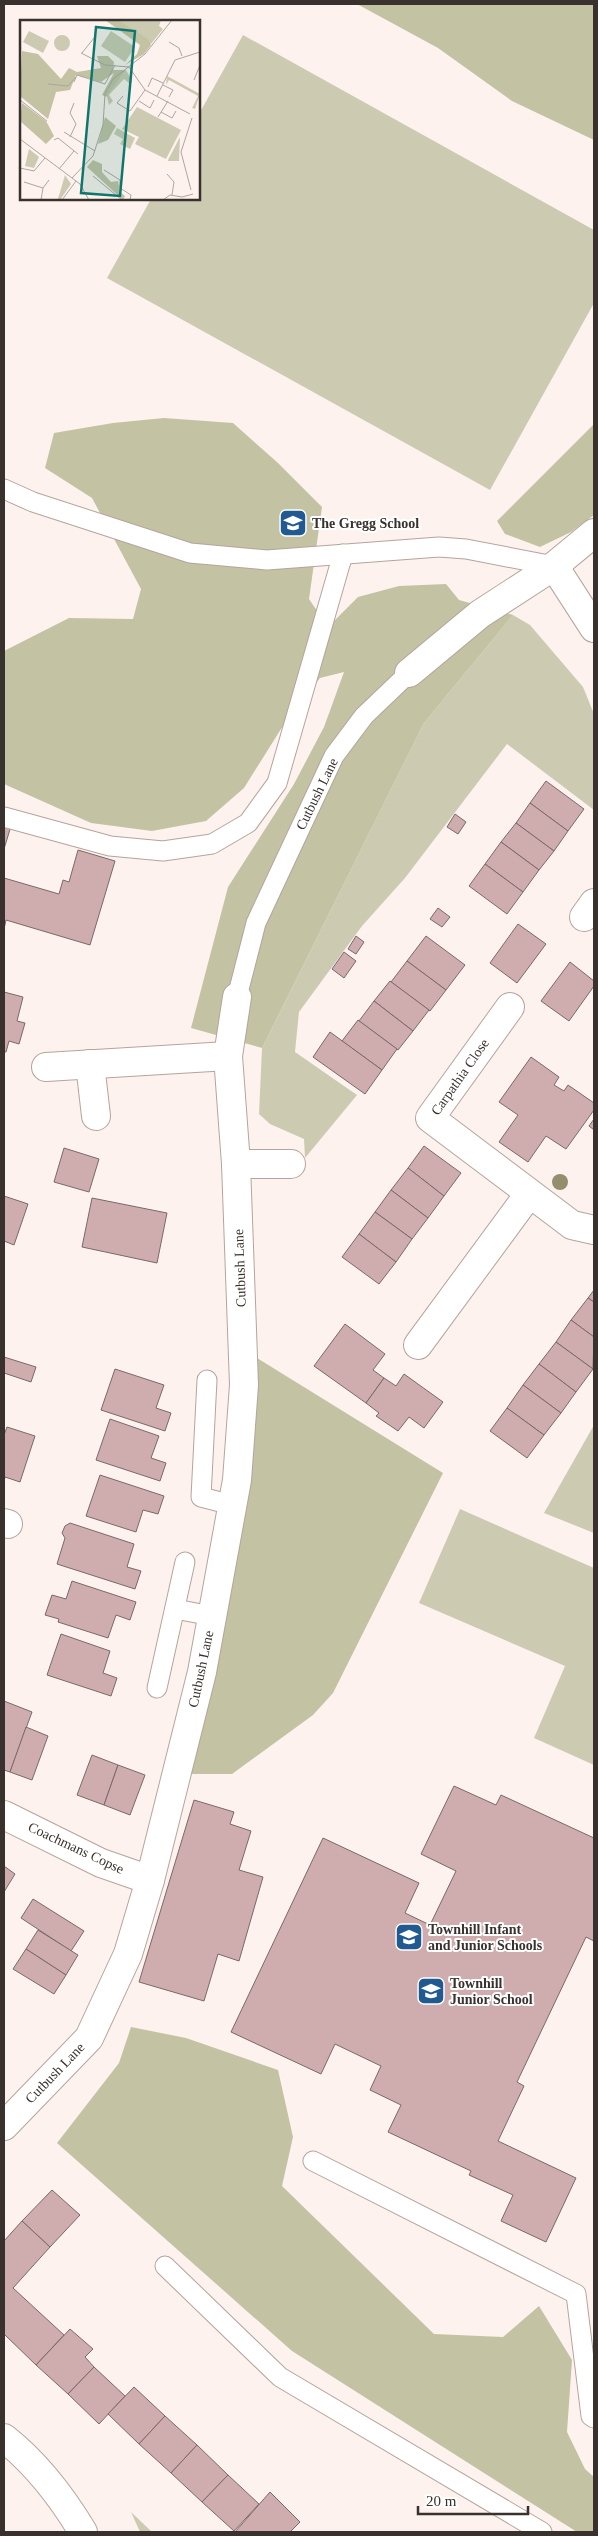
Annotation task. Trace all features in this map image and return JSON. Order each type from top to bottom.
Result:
[{"type":"street","name":"Cutbush Lane","points":[[409,673],[480,614],[554,566],[594,533]]},
{"type":"street","points":[[554,566],[594,628]]},
{"type":"street","name":"Cutbush Lane","points":[[4,2126],[89,2038],[128,1954],[150,1880],[202,1672],[237,1480],[244,1385],[236,1164],[228,1056],[236,997]]},
{"type":"street","name":"Carpathia Close","points":[[510,1007],[430,1118],[572,1225],[594,1230]]},
{"type":"street","points":[[46,1067],[228,1056]]},
{"type":"street","points":[[90,1064],[96,1116]]},
{"type":"street","points":[[236,1164],[291,1164]]},
{"type":"street","points":[[418,1345],[529,1194]]},
{"type":"street","name":"Coachmans Copse","points":[[4,1815],[102,1863],[150,1880]]},
{"type":"street","points":[[4,2438],[24,2453],[64,2500],[84,2532]]},
{"type":"lane","points":[[4,489],[33,502],[190,553],[267,560],[439,547],[466,549],[554,566]]},
{"type":"lane","points":[[4,817],[110,846],[163,851],[212,844],[248,823],[277,783],[343,554]]},
{"type":"lane","name":"Cutbush Lane","points":[[236,997],[256,923],[334,756],[364,716],[409,673]]},
{"type":"lane","points":[[207,1380],[201,1497],[232,1505]]},
{"type":"lane","points":[[157,1688],[185,1562]]},
{"type":"lane","points":[[175,1609],[212,1616]]},
{"type":"lane","points":[[313,2161],[576,2294],[591,2416],[594,2418]]},
{"type":"lane","points":[[165,2266],[280,2377],[542,2532]]},
{"type":"green space","points":[[357,4],[594,4],[594,140],[512,101],[438,48]]},
{"type":"green space","points":[[243,35],[594,230],[594,303],[490,490],[107,278],[150,200],[200,200],[200,112]]},
{"type":"green space","points":[[164,418],[233,423],[278,463],[322,507],[309,599],[328,627],[358,597],[399,586],[446,584],[459,600],[513,615],[424,723],[262,1048],[191,1028],[228,887],[294,784],[324,727],[344,672],[320,678],[281,729],[244,788],[206,821],[152,831],[91,823],[4,784],[4,651],[69,618],[133,619],[141,589],[92,498],[45,468],[54,433],[113,423]]},
{"type":"green space","points":[[594,424],[594,515],[571,532],[540,547],[505,534],[497,521]]},
{"type":"green space","points":[[513,615],[530,625],[583,687],[594,714],[594,810],[507,744],[405,878],[362,926],[299,1012],[295,1052],[357,1095],[305,1158],[304,1139],[270,1124],[259,1114],[262,1048],[424,723]]},
{"type":"green space","points":[[257,1358],[443,1473],[333,1693],[313,1715],[232,1774],[190,1774],[247,1484]]},
{"type":"green space","points":[[594,1425],[594,1533],[544,1513]]},
{"type":"green space","points":[[460,1509],[594,1568],[594,1765],[534,1738],[565,1666],[419,1603]]},
{"type":"green space","points":[[131,2027],[186,2038],[278,2070],[293,2137],[282,2186],[434,2334],[503,2337],[539,2306],[572,2360],[567,2432],[585,2469],[594,2477],[594,2532],[577,2532],[292,2351],[57,2143],[119,2063]]},
{"type":"green space","points":[[131,2512],[152,2532],[140,2532]]},
{"type":"building","points":[[546,781],[584,809],[568,831],[530,803]]},
{"type":"building","points":[[530,803],[568,831],[554,851],[516,823]]},
{"type":"building","points":[[455,814],[466,822],[458,834],[447,827]]},
{"type":"building","points":[[516,823],[554,851],[539,870],[501,842]]},
{"type":"building","points":[[4,824],[11,826],[4,849]]},
{"type":"building","points":[[501,842],[539,870],[523,892],[485,864]]},
{"type":"building","points":[[78,850],[115,861],[90,945],[6,920],[4,929],[4,878],[59,894],[63,880],[69,882]]},
{"type":"building","points":[[485,864],[523,892],[507,914],[469,886]]},
{"type":"building","points":[[438,908],[450,917],[442,927],[430,919]]},
{"type":"building","points":[[518,924],[546,944],[517,983],[490,963]]},
{"type":"building","points":[[356,936],[364,942],[356,954],[348,949]]},
{"type":"building","points":[[426,936],[465,965],[446,990],[407,961]]},
{"type":"building","points":[[344,952],[356,961],[344,978],[332,969]]},
{"type":"building","points":[[407,961],[446,990],[430,1011],[391,982]]},
{"type":"building","points":[[570,962],[594,981],[594,986],[569,1021],[541,1001]]},
{"type":"building","points":[[390,981],[429,1010],[413,1031],[374,1001]]},
{"type":"building","points":[[4,992],[23,997],[17,1021],[25,1023],[19,1044],[9,1041],[6,1052],[4,1052]]},
{"type":"building","points":[[374,1001],[413,1031],[398,1050],[359,1021]]},
{"type":"building","points":[[358,1020],[397,1049],[382,1070],[342,1041]]},
{"type":"building","points":[[330,1032],[382,1070],[365,1094],[313,1057]]},
{"type":"building","points":[[531,1057],[559,1077],[554,1085],[564,1091],[568,1085],[594,1103],[594,1110],[566,1149],[546,1136],[528,1162],[499,1142],[518,1115],[499,1102]]},
{"type":"building","points":[[594,1119],[594,1130],[589,1126]]},
{"type":"building","points":[[424,1146],[461,1173],[444,1196],[408,1168]]},
{"type":"building","points":[[64,1148],[99,1159],[89,1192],[54,1182]]},
{"type":"building","points":[[408,1168],[444,1196],[428,1218],[391,1190]]},
{"type":"building","points":[[391,1190],[428,1218],[412,1239],[375,1212]]},
{"type":"building","points":[[4,1196],[28,1204],[14,1245],[4,1241]]},
{"type":"building","points":[[92,1198],[167,1213],[157,1263],[82,1247]]},
{"type":"building","points":[[375,1212],[412,1239],[396,1262],[359,1234]]},
{"type":"building","points":[[359,1234],[396,1262],[379,1284],[342,1257]]},
{"type":"building","points":[[594,1290],[594,1302],[588,1298]]},
{"type":"building","points":[[588,1298],[594,1302],[594,1337],[571,1320]]},
{"type":"building","points":[[571,1320],[594,1337],[593,1369],[556,1342]]},
{"type":"building","points":[[345,1324],[385,1354],[373,1370],[384,1378],[366,1403],[314,1366]]},
{"type":"building","points":[[556,1342],[593,1369],[576,1392],[539,1364]]},
{"type":"building","points":[[4,1357],[36,1367],[31,1382],[4,1373]]},
{"type":"building","points":[[539,1364],[576,1392],[561,1413],[523,1385]]},
{"type":"building","points":[[115,1369],[164,1385],[156,1408],[171,1413],[165,1431],[101,1410]]},
{"type":"building","points":[[404,1374],[443,1402],[424,1428],[409,1417],[398,1431],[376,1416],[379,1413],[366,1403],[384,1378],[396,1386]]},
{"type":"building","points":[[523,1385],[561,1413],[544,1435],[507,1408]]},
{"type":"building","points":[[507,1408],[544,1435],[527,1458],[490,1431]]},
{"type":"building","points":[[110,1419],[159,1436],[151,1458],[166,1463],[160,1481],[96,1460]]},
{"type":"building","points":[[7,1427],[35,1436],[20,1482],[5,1477],[4,1482],[4,1435]]},
{"type":"building","points":[[100,1475],[164,1496],[158,1514],[143,1510],[136,1532],[86,1516]]},
{"type":"building","points":[[70,1523],[134,1544],[127,1567],[141,1571],[135,1589],[57,1564],[65,1538],[62,1533],[65,1526]]},
{"type":"building","points":[[72,1581],[136,1602],[130,1620],[116,1615],[108,1638],[58,1622],[59,1619],[45,1615],[52,1595],[66,1599]]},
{"type":"building","points":[[61,1634],[110,1651],[103,1673],[117,1678],[111,1696],[47,1675]]},
{"type":"building","points":[[4,1701],[32,1712],[10,1772],[4,1770]]},
{"type":"building","points":[[26,1727],[48,1736],[32,1780],[10,1772]]},
{"type":"building","points":[[92,1755],[118,1765],[104,1805],[77,1795]]},
{"type":"building","points":[[118,1765],[145,1775],[130,1815],[104,1805]]},
{"type":"building","points":[[454,1786],[496,1805],[501,1795],[594,1838],[594,1941],[586,1937],[517,2082],[524,2086],[498,2141],[576,2178],[546,2242],[501,2221],[513,2195],[469,2175],[471,2171],[388,2132],[401,2105],[370,2090],[381,2066],[335,2044],[321,2074],[231,2032],[323,1838],[419,1883],[405,1913],[430,1925],[456,1871],[421,1854]]},
{"type":"building","points":[[194,1800],[234,1812],[230,1824],[251,1831],[239,1870],[263,1877],[239,1961],[218,1954],[204,2001],[139,1982]]},
{"type":"building","points":[[4,1866],[15,1874],[4,1892]]},
{"type":"building","points":[[33,1899],[84,1931],[71,1951],[21,1918]]},
{"type":"building","points":[[38,1930],[78,1955],[66,1975],[26,1949]]},
{"type":"building","points":[[26,1949],[66,1975],[54,1994],[13,1969]]},
{"type":"building","points":[[52,2190],[80,2215],[50,2247],[22,2221]]},
{"type":"building","points":[[22,2221],[50,2247],[13,2288],[64,2335],[36,2365],[4,2334],[4,2241]]},
{"type":"building","points":[[70,2329],[93,2349],[85,2357],[94,2367],[68,2394],[36,2365]]},
{"type":"building","points":[[94,2367],[125,2396],[99,2424],[68,2394]]},
{"type":"building","points":[[134,2387],[165,2416],[139,2444],[108,2414]]},
{"type":"building","points":[[165,2416],[197,2445],[171,2473],[139,2444]]},
{"type":"building","points":[[197,2445],[228,2475],[202,2502],[171,2473]]},
{"type":"building","points":[[228,2475],[259,2504],[234,2531],[202,2502]]},
{"type":"building","points":[[270,2492],[300,2522],[290,2532],[235,2532]]},
{"type":"place","name":"The Gregg School","points":[[293,523]]},
{"type":"place","name":"Townhill Infant and Junior Schools","points":[[409,1937]]},
{"type":"place","name":"Townhill Junior School","points":[[431,1991]]}]
